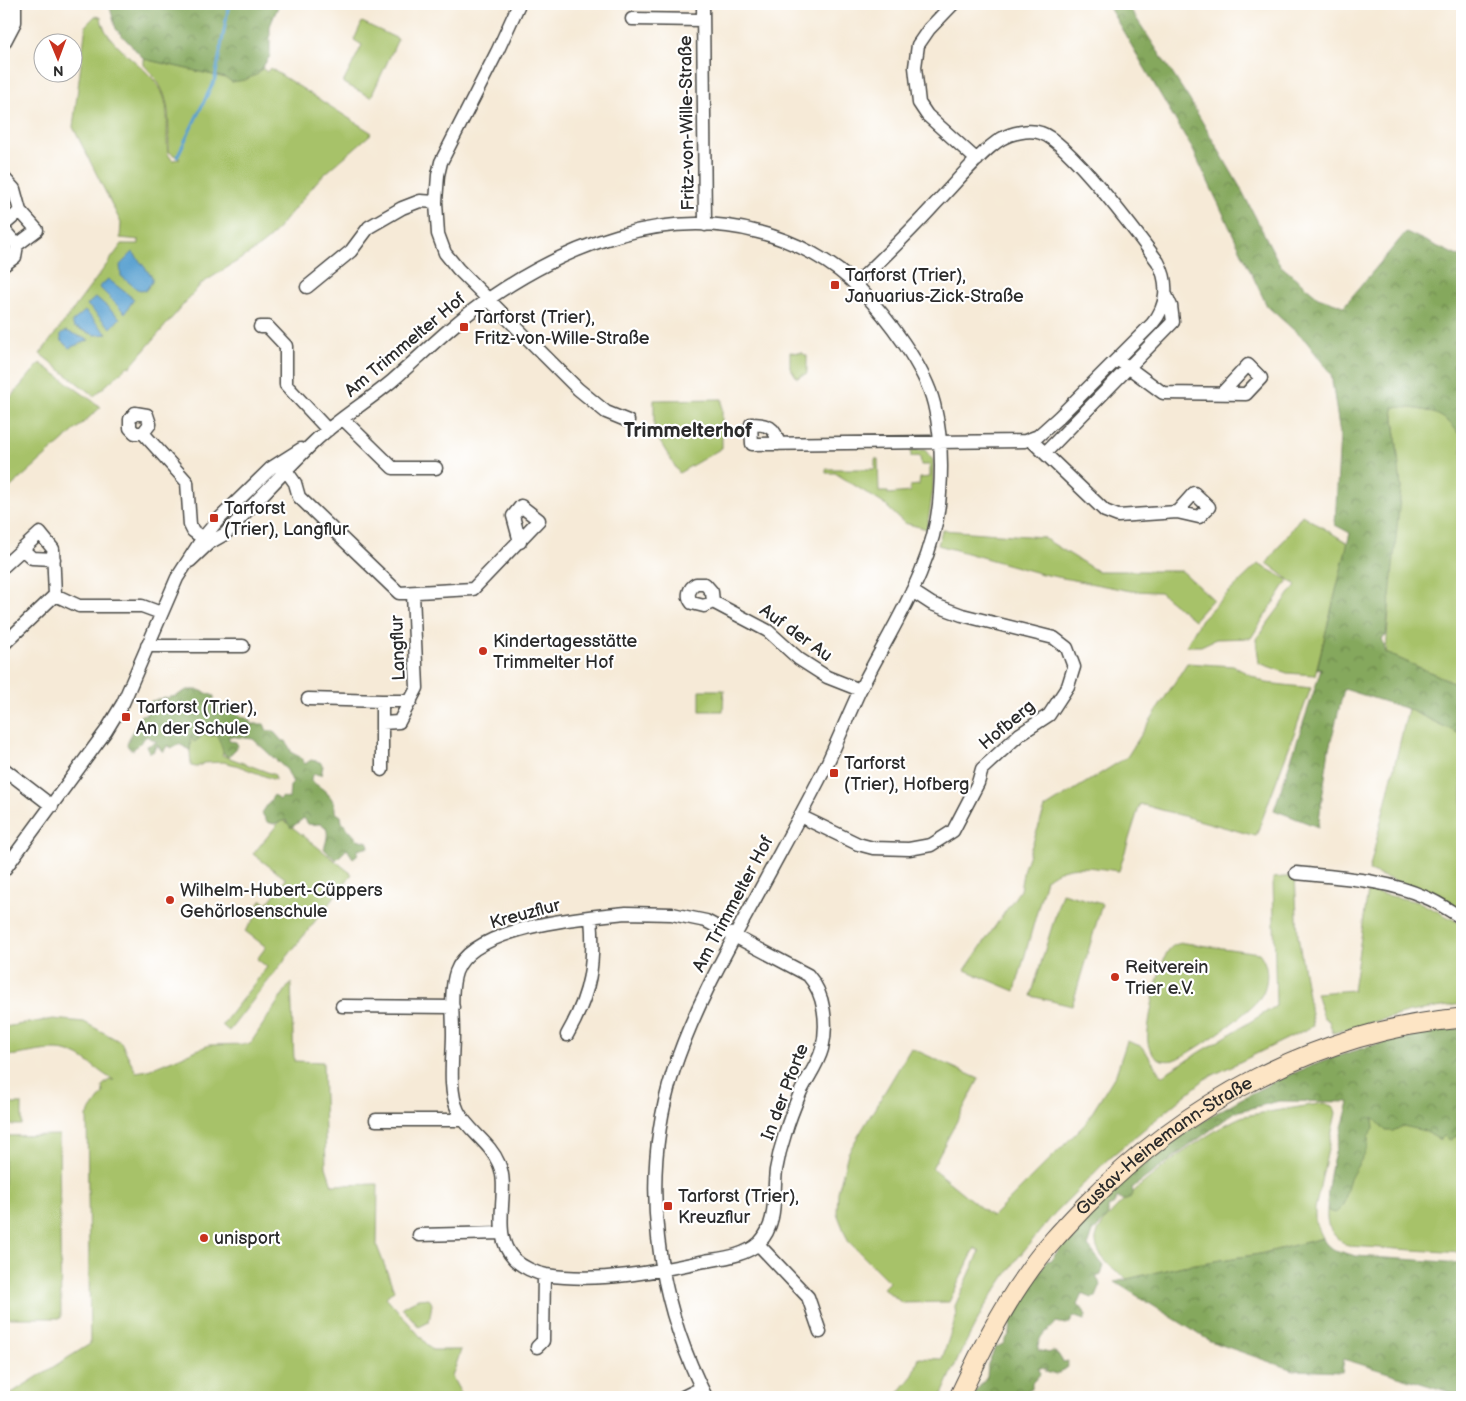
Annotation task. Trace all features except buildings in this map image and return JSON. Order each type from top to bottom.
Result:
[{"type":"main road","name":"Gustav-Heinemann-Straße","points":[[959,1397],[1008,1301],[1051,1242],[1118,1173],[1168,1131],[1194,1113],[1244,1084],[1318,1052],[1384,1031],[1462,1018]]},
{"type":"street","points":[[4,43],[15,22],[15,4]]},
{"type":"street","points":[[489,299],[458,269],[445,253],[438,234],[436,202],[438,174],[441,162],[497,52],[519,4]]},
{"type":"street","name":"Fritz-von-Wille-Straße","points":[[703,4],[705,225]]},
{"type":"street","points":[[953,4],[929,29],[918,45],[915,58],[919,102],[927,115],[977,160]]},
{"type":"street","name":"Fritz-von-Wille-Straße","points":[[632,19],[703,20]]},
{"type":"street","points":[[856,284],[903,239],[993,144],[1012,134],[1042,133],[1068,151],[1151,252],[1163,271],[1166,295],[1171,306],[1173,322],[1045,453]]},
{"type":"street","points":[[4,178],[14,189],[20,211],[37,230],[17,246],[14,257],[4,265]]},
{"type":"street","points":[[307,287],[351,250],[369,227],[402,208],[420,201],[436,202]]},
{"type":"street","points":[[4,225],[20,211]]},
{"type":"street","name":"Am Trimmelter Hof","points":[[4,870],[106,731],[123,703],[178,578],[245,493],[344,419],[489,299],[546,264],[608,237],[666,226],[705,225],[743,228],[792,243],[833,266],[856,284],[892,325],[934,401],[940,443],[940,494],[934,533],[912,591],[860,690],[830,758],[735,936],[690,1027],[666,1096],[658,1145],[655,1185],[663,1269],[677,1329],[704,1393]]},
{"type":"street","points":[[4,230],[17,246]]},
{"type":"street","points":[[778,444],[1006,442],[1031,440],[1049,427],[1157,320],[1166,295]]},
{"type":"street","name":"Am Trimmelter Hof","points":[[489,299],[578,388],[606,412],[628,421]]},
{"type":"street","points":[[260,327],[268,327],[286,346],[286,385],[328,430]]},
{"type":"street","points":[[1117,359],[1152,388],[1162,393],[1223,392]]},
{"type":"street","name":"Am Trimmelter Hof","points":[[344,419],[393,468],[436,468]]},
{"type":"street","points":[[143,433],[187,482],[190,526],[206,541]]},
{"type":"street","points":[[1031,440],[1105,511],[1118,516],[1177,512]]},
{"type":"street","name":"Langflur","points":[[283,466],[296,484],[299,497],[356,554],[399,593],[473,589],[520,542]]},
{"type":"street","points":[[4,566],[40,533],[53,549],[55,595],[4,644]]},
{"type":"street","points":[[22,550],[32,558],[54,559]]},
{"type":"street","name":"Hofberg","points":[[800,816],[858,844],[873,848],[909,849],[931,845],[953,831],[978,783],[982,769],[1020,734],[1049,715],[1068,686],[1074,667],[1067,648],[1054,638],[962,615],[932,604],[912,591]]},
{"type":"street","name":"Langflur","points":[[382,723],[399,722],[417,688],[413,593]]},
{"type":"street","points":[[55,595],[79,606],[142,606],[161,613]]},
{"type":"street","name":"Auf der Au","points":[[713,602],[768,631],[799,659],[827,677],[860,690]]},
{"type":"street","points":[[147,646],[243,646]]},
{"type":"street","name":"Langflur","points":[[308,699],[411,700]]},
{"type":"street","name":"Langflur","points":[[382,701],[382,770]]},
{"type":"street","points":[[4,768],[52,806]]},
{"type":"street","points":[[1296,873],[1375,882],[1399,888],[1424,896],[1462,918]]},
{"type":"street","name":"Kreuzflur","points":[[663,1269],[593,1278],[544,1275],[528,1269],[514,1258],[502,1233],[500,1165],[490,1148],[458,1112],[454,1095],[453,1007],[456,970],[466,957],[485,942],[531,928],[591,917],[626,913],[672,914],[706,921],[735,936]]},
{"type":"street","points":[[566,1035],[579,1010],[591,974],[594,953],[591,917]]},
{"type":"street","name":"In der Pforte","points":[[735,936],[808,975],[818,988],[824,1017],[822,1051],[789,1121],[776,1170],[771,1223],[758,1244]]},
{"type":"street","points":[[342,1006],[453,1007]]},
{"type":"street","points":[[376,1120],[464,1120]]},
{"type":"street","points":[[419,1235],[502,1233]]},
{"type":"street","points":[[663,1269],[738,1254],[758,1244],[808,1296],[820,1332]]},
{"type":"street","points":[[537,1347],[543,1341],[544,1275]]},
{"type":"street","points":[[683,1397],[704,1393]]},
{"type":"green space","points":[[109,4],[279,4],[270,26],[270,56],[258,74],[245,80],[232,82],[226,78],[144,59],[116,29]]},
{"type":"green space","points":[[1107,4],[1127,4],[1189,99],[1240,187],[1280,265],[1318,297],[1344,306],[1406,232],[1462,258],[1462,440],[1450,423],[1434,413],[1414,408],[1393,407],[1401,488],[1386,636],[1382,638],[1386,653],[1462,686],[1462,735],[1408,709],[1344,689],[1329,749],[1318,827],[1274,810],[1321,668],[1317,669],[1350,533],[1335,525],[1340,434],[1331,374],[1306,341],[1267,306],[1193,150]]},
{"type":"green space","points":[[95,16],[101,17],[110,37],[156,82],[165,99],[167,146],[168,154],[172,160],[180,159],[169,152],[167,105],[164,95],[160,86],[144,65],[144,59],[226,78],[258,74],[262,68],[267,72],[270,68],[372,133],[319,179],[270,238],[255,250],[201,284],[130,367],[128,366],[94,396],[40,354],[122,244],[139,244],[139,240],[120,238],[121,223],[73,127],[79,82],[82,82],[82,56],[86,25]]},
{"type":"green space","points":[[362,22],[398,39],[371,97],[343,83],[362,45],[354,40]]},
{"type":"green space","points":[[790,352],[802,353],[807,356],[807,373],[797,378],[790,367]]},
{"type":"green space","points":[[40,363],[101,407],[4,493],[4,405]]},
{"type":"green space","points":[[722,399],[722,448],[679,473],[654,432],[654,400]]},
{"type":"green space","points":[[1393,406],[1434,413],[1450,422],[1462,440],[1462,686],[1386,653],[1393,549],[1401,488]]},
{"type":"green space","points":[[911,450],[925,450],[933,460],[933,489],[927,529],[904,523],[884,504],[835,473],[826,473],[826,469],[875,469],[875,459],[878,459],[879,492],[888,492],[888,494],[910,492],[910,486],[919,485],[920,478],[930,477],[930,465],[921,465],[920,456],[911,457]]},
{"type":"green space","points":[[1302,515],[1348,543],[1315,675],[1287,673],[1259,663],[1256,639],[1296,585],[1267,563]]},
{"type":"green space","points":[[942,530],[1042,537],[1097,571],[1182,571],[1213,599],[1194,620],[1160,592],[1131,591],[1042,574],[938,545]]},
{"type":"green space","points":[[1258,564],[1288,580],[1251,638],[1216,639],[1201,646],[1186,646],[1201,619]]},
{"type":"green space","points":[[1187,663],[1233,666],[1266,683],[1311,688],[1256,836],[1140,804],[1119,871],[1081,867],[1054,873],[1046,879],[1015,991],[965,970],[1020,890],[1024,868],[1045,808],[1127,757]]},
{"type":"green space","points":[[187,690],[199,690],[214,696],[214,710],[221,705],[249,720],[251,724],[264,724],[267,731],[273,731],[282,741],[286,741],[292,753],[300,757],[305,764],[311,760],[320,762],[323,766],[321,775],[314,774],[310,780],[327,793],[333,801],[335,812],[341,816],[342,822],[357,839],[368,842],[369,847],[358,850],[357,855],[353,858],[347,849],[336,860],[324,849],[327,831],[324,826],[308,824],[304,818],[291,828],[286,820],[274,824],[267,822],[262,813],[274,795],[279,800],[283,797],[289,799],[290,786],[293,783],[287,770],[253,739],[228,736],[230,741],[236,742],[238,746],[229,757],[224,754],[217,734],[212,736],[201,733],[200,738],[194,742],[191,736],[190,750],[179,744],[171,748],[168,745],[163,752],[157,745],[153,752],[149,752],[147,746],[157,742],[147,736],[133,750],[130,749],[127,745],[131,734],[141,715],[147,714],[151,701],[176,696]]},
{"type":"green space","points":[[700,690],[724,690],[723,711],[700,711]]},
{"type":"green space","points":[[1408,709],[1462,735],[1462,913],[1429,894],[1369,871]]},
{"type":"green space","points":[[200,730],[221,734],[224,749],[222,755],[275,775],[275,780],[223,762],[204,763],[197,767],[191,766],[189,738]]},
{"type":"green space","points":[[282,819],[352,874],[229,1031],[222,1025],[267,967],[257,959],[266,947],[245,931],[259,913],[255,909],[262,900],[267,904],[286,879],[253,854]]},
{"type":"green space","points":[[1295,876],[1298,936],[1313,1026],[1205,1079],[1109,1158],[1054,1214],[1017,1259],[985,1306],[961,1352],[941,1397],[895,1397],[913,1375],[919,1358],[942,1359],[956,1317],[955,1306],[980,1251],[975,1248],[949,1302],[902,1303],[883,1288],[889,1282],[848,1241],[837,1213],[838,1192],[848,1153],[911,1048],[979,1079],[932,1168],[992,1217],[1085,1124],[1116,1074],[1127,1041],[1143,1047],[1161,1076],[1276,1006],[1273,878]]},
{"type":"green space","points":[[1368,891],[1419,902],[1462,924],[1462,1004],[1410,1012],[1333,1033],[1329,1021],[1324,1018],[1316,993],[1353,990]]},
{"type":"green space","points":[[1062,893],[1102,904],[1072,1006],[1031,996]]},
{"type":"green space","points":[[1185,943],[1259,953],[1265,963],[1267,980],[1264,991],[1256,1003],[1222,1030],[1177,1059],[1170,1061],[1162,1060],[1153,1053],[1149,1046],[1148,1036],[1151,1011],[1157,981],[1168,951],[1173,946]]},
{"type":"green space","name":"unisport","points":[[291,982],[294,1061],[323,1062],[326,1167],[332,1185],[378,1184],[377,1246],[394,1290],[386,1297],[432,1350],[461,1350],[452,1377],[463,1397],[5,1397],[90,1344],[87,1116],[103,1093],[102,1086],[109,1080],[114,1080],[89,1063],[66,1051],[48,1050],[4,1056],[4,1027],[53,1019],[84,1022],[121,1042],[136,1072],[148,1070],[209,1045],[250,1044]]},
{"type":"green space","points":[[1462,1028],[1462,1136],[1458,1135],[1450,1140],[1444,1136],[1440,1140],[1425,1131],[1403,1126],[1393,1131],[1386,1131],[1373,1117],[1374,1128],[1368,1136],[1367,1149],[1350,1179],[1343,1204],[1336,1213],[1333,1213],[1328,1211],[1328,1185],[1349,1102],[1279,1101],[1235,1112],[1132,1188],[1133,1195],[1127,1200],[1121,1200],[1117,1197],[1115,1204],[1108,1207],[1108,1217],[1093,1232],[1088,1246],[1104,1266],[1101,1275],[1096,1277],[1101,1285],[1096,1297],[1092,1298],[1082,1294],[1077,1305],[1083,1309],[1086,1316],[1084,1320],[1073,1316],[1070,1323],[1056,1322],[1040,1339],[1038,1350],[1049,1353],[1053,1351],[1058,1354],[1063,1362],[1068,1361],[1067,1367],[1056,1375],[1046,1372],[1046,1369],[1038,1368],[1041,1373],[1032,1383],[1032,1388],[1013,1397],[971,1397],[987,1377],[988,1364],[995,1348],[1003,1344],[1010,1333],[1011,1318],[1016,1313],[1018,1301],[1030,1281],[1037,1277],[1046,1261],[1051,1260],[1061,1248],[1074,1239],[1079,1225],[1094,1208],[1145,1163],[1217,1113],[1255,1091],[1294,1073],[1335,1057],[1376,1045]]},
{"type":"green space","points":[[1324,1103],[1334,1107],[1336,1113],[1315,1209],[1315,1221],[1323,1238],[1260,1254],[1183,1266],[1127,1279],[1111,1267],[1102,1257],[1096,1245],[1096,1238],[1102,1225],[1137,1189],[1185,1151],[1229,1123],[1244,1116]]},
{"type":"green space","points":[[4,1104],[22,1104],[22,1125],[4,1125]]},
{"type":"green space","points":[[1408,1116],[1462,1125],[1462,1253],[1348,1246],[1336,1237],[1328,1224],[1327,1214],[1330,1188],[1347,1120]]},
{"type":"green space","points":[[59,1135],[61,1318],[4,1318],[4,1136]]},
{"type":"green space","points":[[1323,1238],[1328,1246],[1335,1250],[1356,1256],[1462,1263],[1462,1396],[1344,1359],[1342,1372],[1293,1370],[1210,1341],[1115,1282],[1183,1266],[1260,1254]]},
{"type":"green space","points":[[429,1298],[432,1304],[429,1322],[419,1327],[402,1307],[418,1299]]},
{"type":"water","points":[[133,252],[152,277],[152,282],[145,291],[137,289],[121,276],[120,265]]},
{"type":"water","points":[[108,279],[134,299],[125,313],[99,287]]},
{"type":"water","points":[[96,297],[120,318],[111,328],[87,305]]},
{"type":"water","points":[[85,311],[107,334],[95,335],[74,327],[72,322]]},
{"type":"water","points":[[66,331],[89,340],[69,348],[61,340],[61,334]]},
{"type":"waterway","points":[[177,157],[215,79],[229,4]]},
{"type":"place","name":"Tarforst (Trier), Januarius-Zick-Straße","points":[[835,285]]},
{"type":"place","name":"Tarforst (Trier), Fritz-von-Wille-Straße","points":[[464,327]]},
{"type":"place","name":"Tarforst (Trier), Langflur","points":[[214,518]]},
{"type":"place","name":"Kindertagesstätte Trimmelter Hof","points":[[483,651]]},
{"type":"place","name":"Tarforst (Trier), An der Schule","points":[[126,717]]},
{"type":"place","name":"Tarforst (Trier), Hofberg","points":[[834,773]]},
{"type":"place","name":"Wilhelm-Hubert-Cüppers Gehörlosenschule","points":[[170,900]]},
{"type":"place","name":"Reitverein Trier e.V.","points":[[1115,977]]},
{"type":"place","name":"Tarforst (Trier), Kreuzflur","points":[[668,1206]]},
{"type":"place","name":"unisport","points":[[204,1238]]},
{"type":"district","name":"Trimmelterhof","points":[[688,431]]}]
